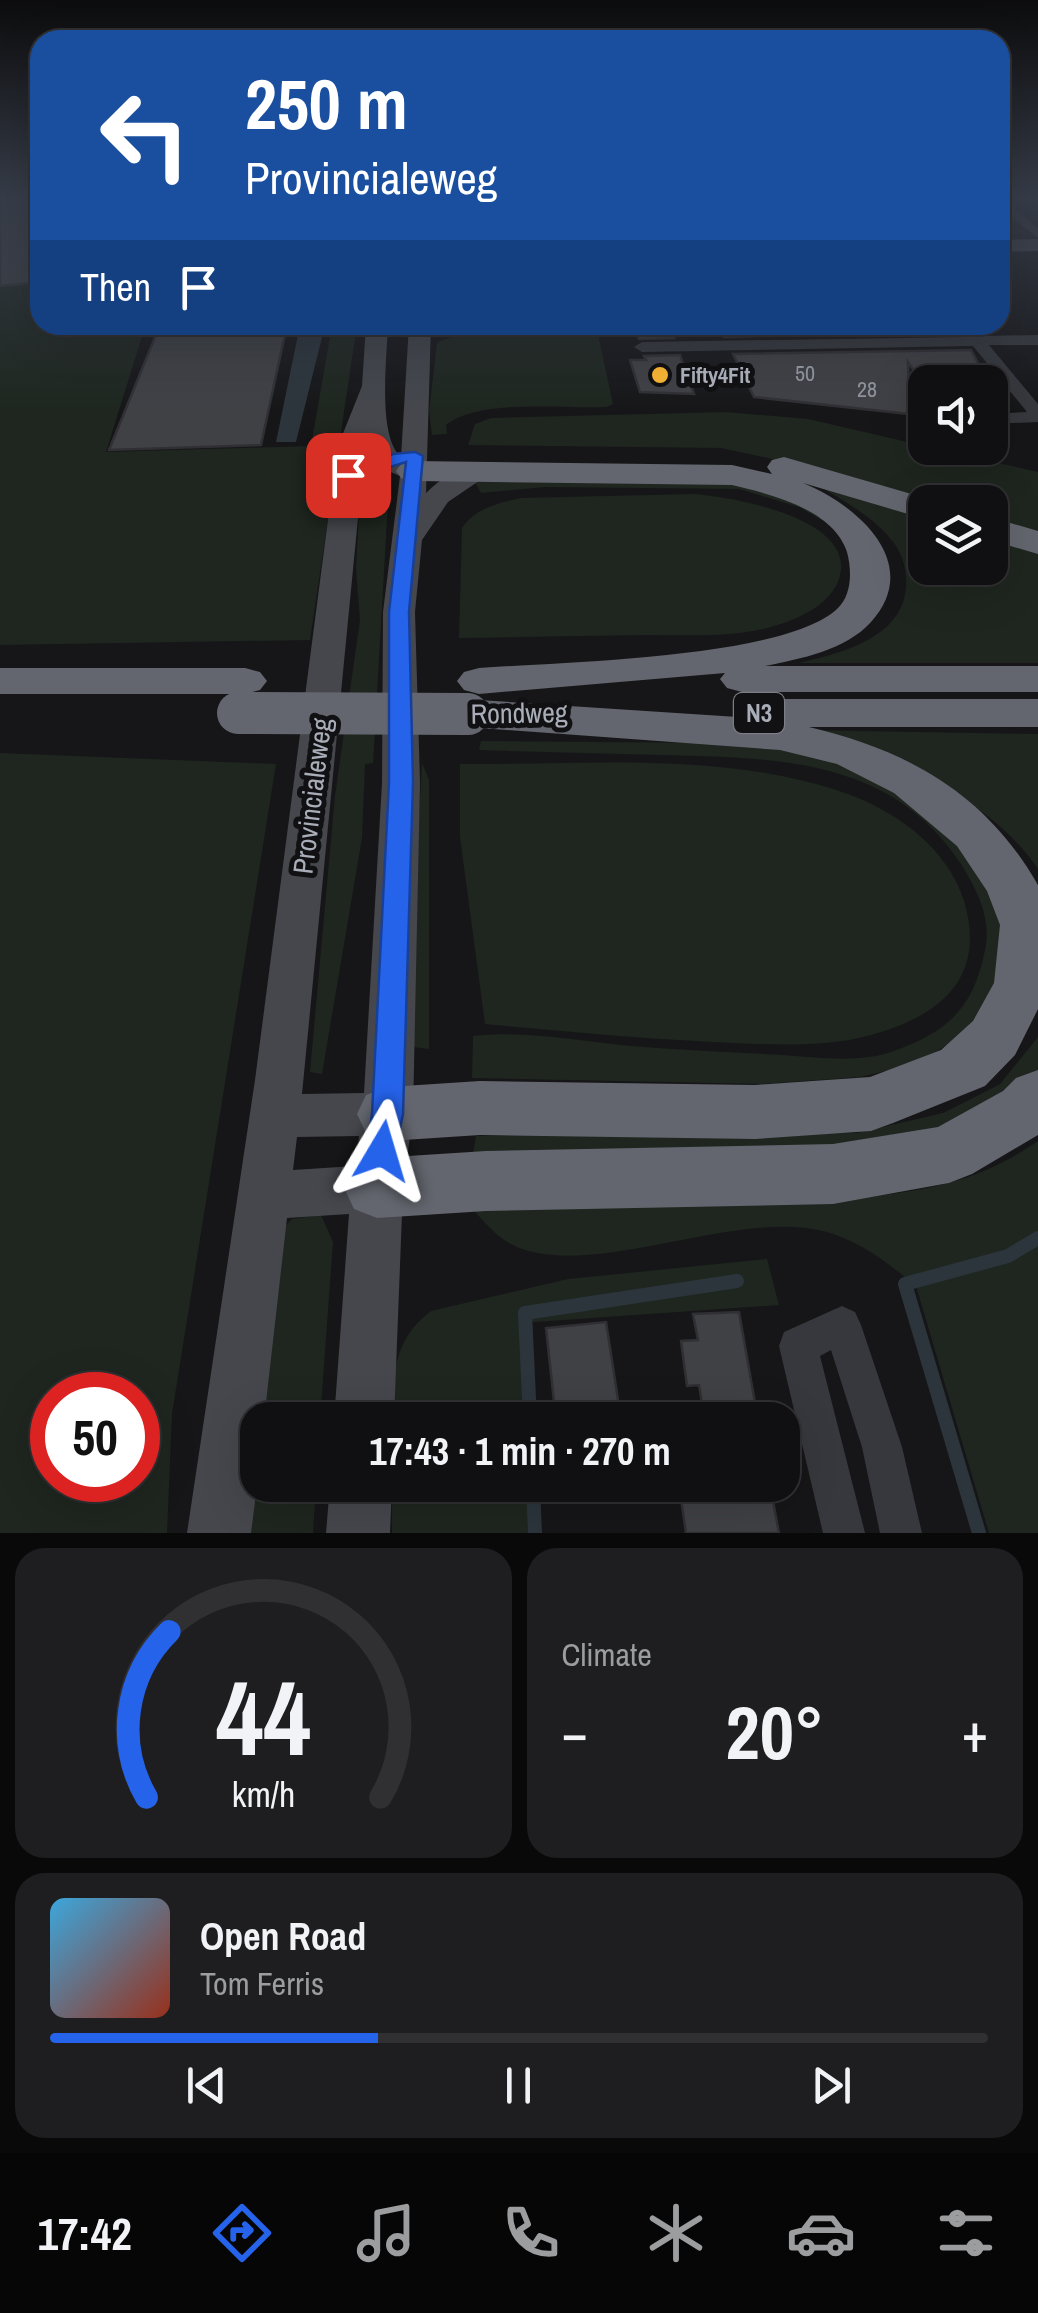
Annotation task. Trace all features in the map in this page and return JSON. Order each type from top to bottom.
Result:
[{"type":"highway","points":[[404,463],[540,453],[709,456],[812,473],[908,503]]},
{"type":"highway","name":"N3","points":[[404,463],[478,472],[732,475],[780,486],[820,504],[846,524],[865,548],[872,573],[866,596],[844,624],[809,643],[780,652],[479,698]]},
{"type":"highway","points":[[1008,534],[1038,543]]},
{"type":"highway","name":"Rondweg","points":[[479,698],[1038,678]]},
{"type":"highway","name":"Rondweg","points":[[0,681],[242,697],[479,698],[1038,713]]},
{"type":"highway","name":"Rondweg","points":[[0,713],[242,697]]},
{"type":"highway","name":"N3","points":[[388,1114],[480,1108],[755,1112],[870,1104],[963,1068],[994,1038],[1022,984],[1027,925],[1012,886],[975,834],[911,782],[867,760],[780,735],[479,698]]},
{"type":"highway","points":[[377,1188],[486,1181],[833,1174],[949,1154],[1025,1110],[1038,1097]]},
{"type":"main road","name":"Provincialeweg","points":[[377,335],[377,441],[404,463]]},
{"type":"main road","name":"Provincialeweg","points":[[365,1402],[377,1188],[388,1114],[401,782],[399,612],[407,540],[404,463],[419,335]]},
{"type":"main road","name":"Provincialeweg","points":[[219,1533],[274,1116],[348,475],[353,441],[374,386]]},
{"type":"main road","points":[[348,475],[404,463]]},
{"type":"main road","name":"Provincialeweg","points":[[407,540],[436,495],[456,480],[478,472]]},
{"type":"main road","points":[[274,1116],[388,1114]]},
{"type":"main road","points":[[264,1196],[377,1188]]},
{"type":"main road","points":[[358,1533],[360,1502]]},
{"type":"street","points":[[803,335],[808,344]]},
{"type":"street","points":[[973,335],[1038,416]]},
{"type":"street","points":[[642,347],[1038,340]]},
{"type":"street","points":[[1008,418],[1038,416]]},
{"type":"street","points":[[844,1533],[798,1346],[842,1325],[882,1447],[901,1533]]},
{"type":"shaded area","points":[[0,270],[30,270],[30,335],[142,335],[106,452],[311,446],[330,335],[356,335],[310,640],[0,645]]},
{"type":"shaded area","points":[[298,335],[323,335],[296,442],[276,442]]},
{"type":"shaded area","points":[[598,335],[613,404],[480,411],[446,425],[447,434],[432,435],[429,411],[437,343],[454,337]]},
{"type":"shaded area","points":[[726,412],[808,419],[908,442],[908,465],[1008,465],[1038,472],[1038,537],[1008,528],[1008,485],[908,485],[908,498],[791,463],[721,448],[468,445],[475,424],[491,418]]},
{"type":"shaded area","points":[[720,480],[791,495],[841,531],[799,507],[739,489],[545,487],[481,493],[475,482]]},
{"type":"shaded area","points":[[376,485],[387,491],[388,502],[373,763],[365,764],[362,838],[322,1074],[310,1072],[335,796],[360,620],[356,568],[360,497],[368,486]]},
{"type":"shaded area","points":[[819,486],[908,513],[908,585],[1008,585],[1008,543],[1038,552],[1038,663],[799,663],[866,641],[893,619],[902,605],[906,587],[903,560],[889,537],[865,515]]},
{"type":"shaded area","points":[[694,494],[763,507],[814,527],[832,542],[841,560],[833,591],[800,616],[741,633],[459,638],[462,528],[481,511],[521,498]]},
{"type":"shaded area","points":[[802,730],[1038,734],[1038,869],[1015,841],[962,798],[901,768]]},
{"type":"shaded area","points":[[481,741],[713,743],[785,749],[835,759],[888,780],[966,843],[1006,920],[1002,977],[989,1003],[964,1033],[903,1067],[860,1077],[762,1084],[472,1078],[473,1036],[532,1035],[631,1046],[823,1058],[881,1055],[931,1034],[958,1013],[975,984],[987,934],[973,885],[935,831],[902,804],[867,784],[829,771],[746,758],[479,750]]},
{"type":"shaded area","points":[[0,753],[276,764],[172,1414],[167,1533],[0,1533]]},
{"type":"shaded area","points":[[422,763],[429,780],[429,1049],[406,1046]]},
{"type":"shaded area","points":[[460,764],[703,766],[799,780],[845,793],[901,821],[945,864],[964,901],[969,928],[969,951],[963,972],[937,1004],[918,1017],[871,1035],[832,1042],[712,1042],[485,1024],[460,837]]},
{"type":"shaded area","points":[[1038,1037],[1038,1074],[994,1107],[865,1153],[473,1154],[476,1136],[857,1133],[943,1113],[1000,1084]]},
{"type":"shaded area","points":[[1038,1141],[1038,1533],[989,1533],[916,1286],[861,1246],[823,1231],[788,1227],[749,1229],[585,1255],[549,1255],[510,1244],[471,1207],[867,1197],[957,1181],[997,1165]]},
{"type":"shaded area","points":[[321,1215],[333,1242],[321,1402],[263,1402],[281,1231],[292,1219]]},
{"type":"shaded area","points":[[767,1259],[779,1305],[520,1323],[526,1402],[393,1402],[402,1346],[431,1311],[568,1279]]},
{"type":"shaded area","points":[[252,1502],[315,1502],[313,1533],[249,1533]]},
{"type":"shaded area","points":[[392,1502],[532,1502],[533,1533],[392,1533]]},
{"type":"building","points":[[0,270],[30,270],[30,283],[0,286]]},
{"type":"building","points":[[156,335],[285,335],[261,445],[109,450]]},
{"type":"building","points":[[638,335],[674,338],[639,339]]},
{"type":"building","points":[[723,335],[792,335],[724,337]]},
{"type":"building","points":[[971,350],[979,365],[908,362],[908,414],[754,397],[733,354]]},
{"type":"building","points":[[680,355],[694,394],[640,392],[630,360]]},
{"type":"building","points":[[739,1312],[755,1402],[702,1402],[699,1385],[687,1386],[681,1341],[698,1340],[693,1314]]},
{"type":"building","points":[[606,1322],[618,1402],[554,1402],[546,1328]]},
{"type":"building","points":[[681,1502],[773,1502],[779,1533],[686,1533]]},
{"type":"waterway","points":[[979,1533],[905,1284],[1008,1256],[1038,1238]]},
{"type":"waterway","points":[[529,1402],[525,1313],[737,1281]]},
{"type":"waterway","points":[[534,1502],[535,1533]]},
{"type":"place","name":"Fifty4Fit","points":[[660,375]]},
{"type":"route","points":[[348,475],[385,461],[415,456],[399,612],[401,782],[388,1114],[382,1151]]}]
